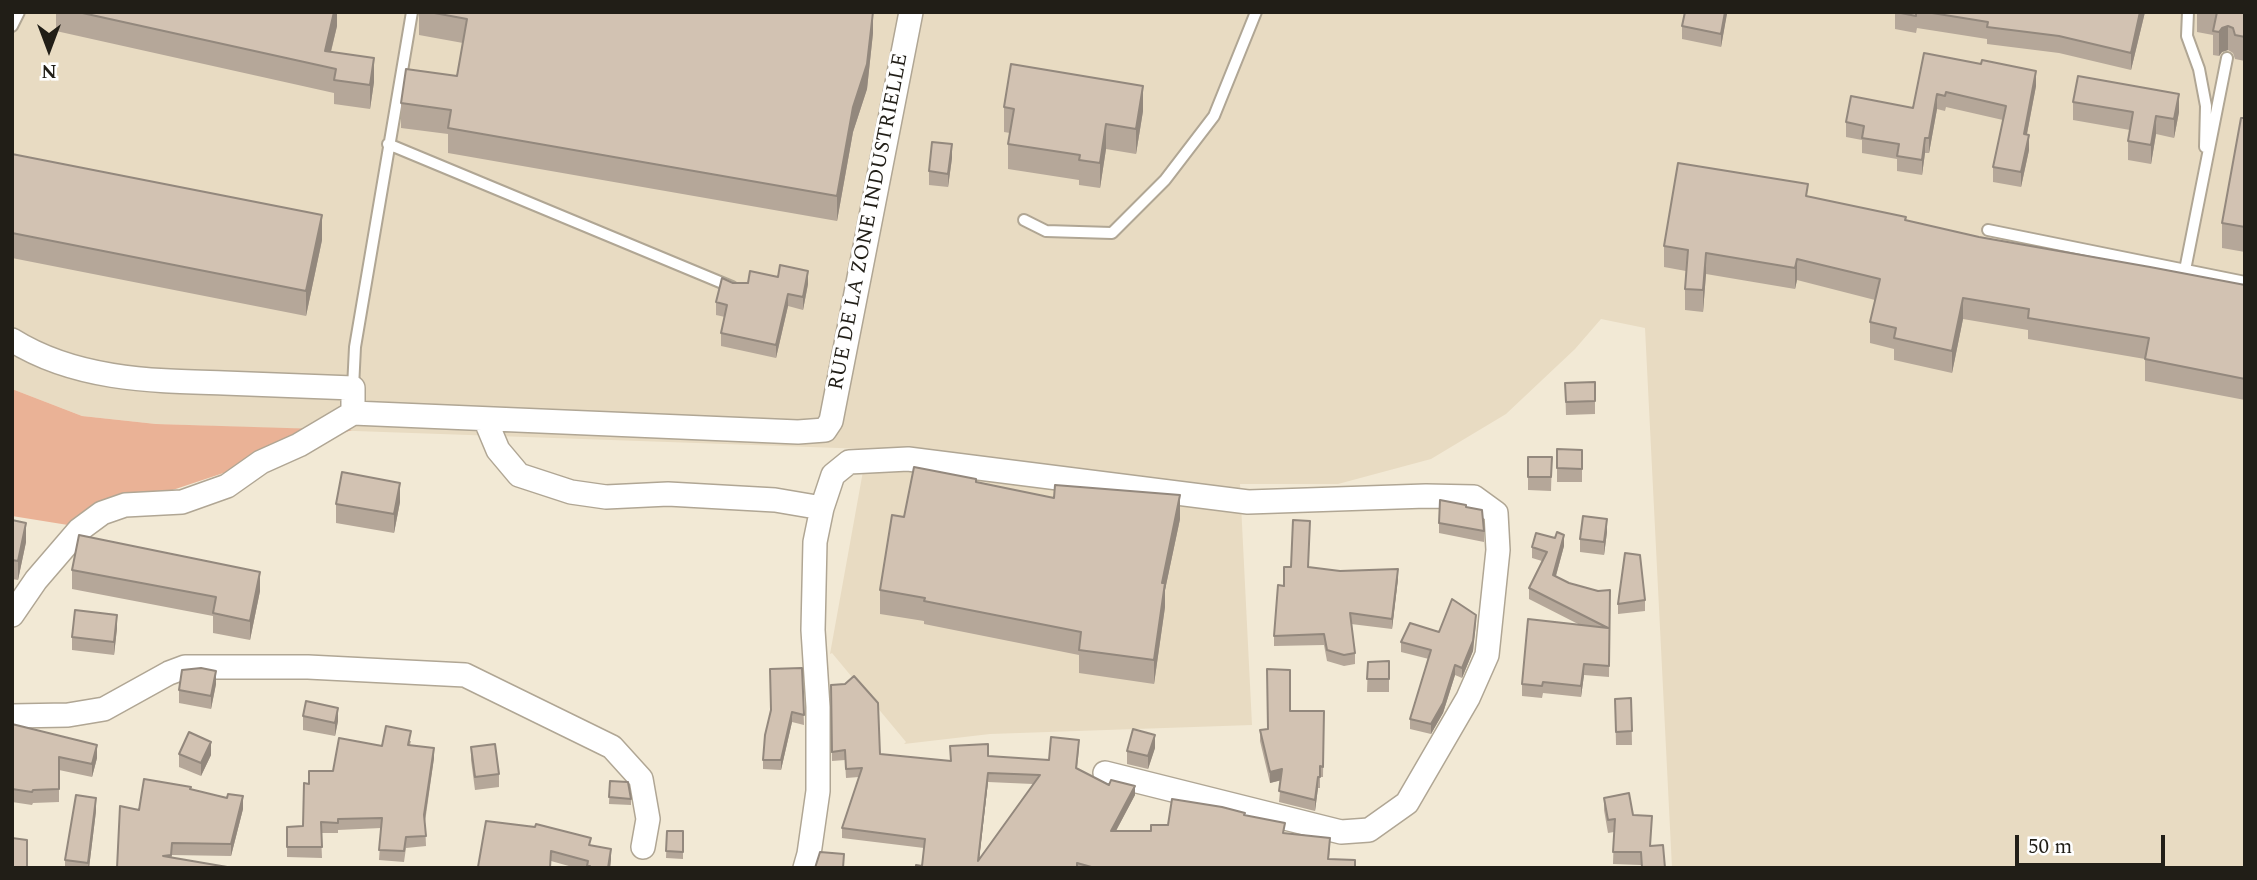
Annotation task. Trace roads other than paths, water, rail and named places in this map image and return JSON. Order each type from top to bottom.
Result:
[{"type":"street","name":"RUE DE LA ZONE INDUSTRIELLE","points":[[485,419],[798,432],[825,430],[831,421],[911,12]]},
{"type":"street","points":[[12,340],[29,351],[92,373],[162,381],[352,388],[353,413]]},
{"type":"street","points":[[12,615],[36,580],[79,530],[102,513],[125,505],[182,502],[227,486],[261,462],[299,445],[353,413],[485,419],[498,450],[519,475],[571,492],[606,496],[668,494],[775,500],[822,509]]},
{"type":"street","points":[[805,868],[818,792],[814,630],[816,542],[822,509],[833,475],[849,462],[908,459],[1248,502],[1426,495],[1474,497],[1496,513],[1498,550],[1487,655],[1468,698],[1407,803],[1369,830],[1341,832],[1105,774]]},
{"type":"street","points":[[12,716],[68,715],[104,709],[185,667],[308,667],[465,675],[612,747],[641,779],[648,819],[643,847]]},
{"type":"lane","points":[[12,26],[19,12]]},
{"type":"lane","points":[[352,388],[355,347],[412,12]]},
{"type":"lane","points":[[1024,220],[1046,231],[1112,233],[1165,180],[1214,116],[1256,12]]},
{"type":"lane","points":[[2188,12],[2187,36],[2199,69],[2206,106],[2204,178]]},
{"type":"lane","points":[[2185,270],[2227,58]]},
{"type":"lane","points":[[388,144],[735,288]]},
{"type":"lane","points":[[1988,230],[2245,282]]}]
